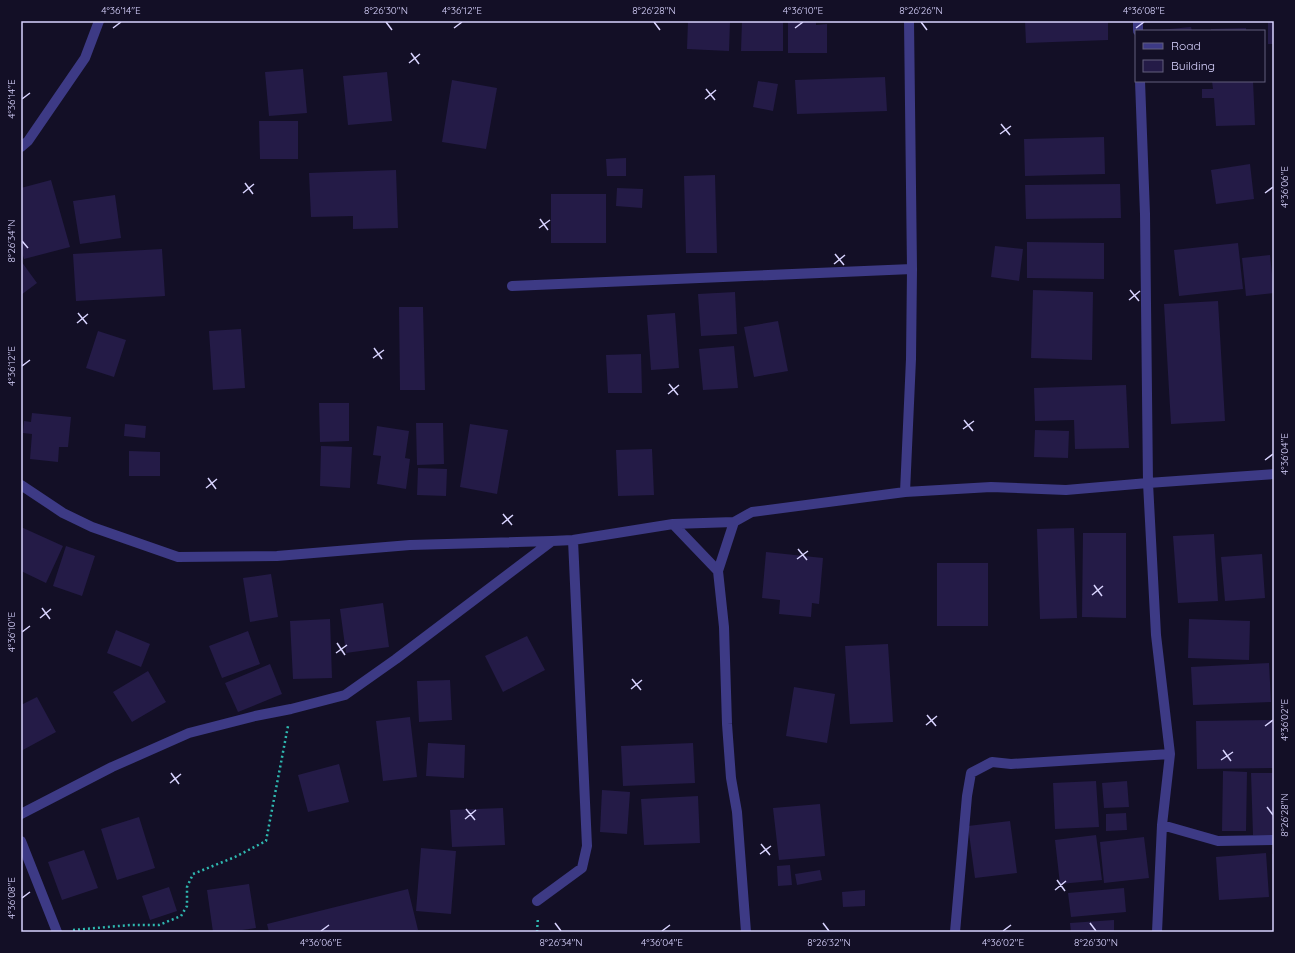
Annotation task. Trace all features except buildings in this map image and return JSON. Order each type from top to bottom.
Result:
[{"type":"street","points":[[21,147],[28,141],[85,58],[99,21]]},
{"type":"street","points":[[905,492],[911,359],[912,269],[909,21]]},
{"type":"street","points":[[1140,82],[1145,214],[1148,483],[1156,635],[1170,754],[1162,825],[1157,932]]},
{"type":"street","points":[[512,286],[912,269]]},
{"type":"street","points":[[21,485],[63,513],[92,527],[178,558],[277,556],[410,545],[573,540],[673,524],[734,522],[752,512],[905,492],[991,487],[1066,490],[1274,474]]},
{"type":"street","points":[[734,522],[718,571],[724,627],[727,724],[731,778],[737,812],[746,932]]},
{"type":"street","points":[[673,524],[718,571]]},
{"type":"street","points":[[537,901],[582,868],[587,846],[573,540]]},
{"type":"street","points":[[21,814],[112,767],[189,733],[345,695],[396,659],[552,541]]},
{"type":"street","points":[[955,932],[967,796],[971,773],[992,762],[1011,764],[1170,754]]},
{"type":"street","points":[[1162,825],[1218,841],[1274,840]]},
{"type":"street","points":[[21,841],[57,932]]},
{"type":"path","points":[[68,931],[130,925],[159,925],[181,916],[187,906],[186,887],[193,874],[235,857],[266,841],[291,709]]}]
